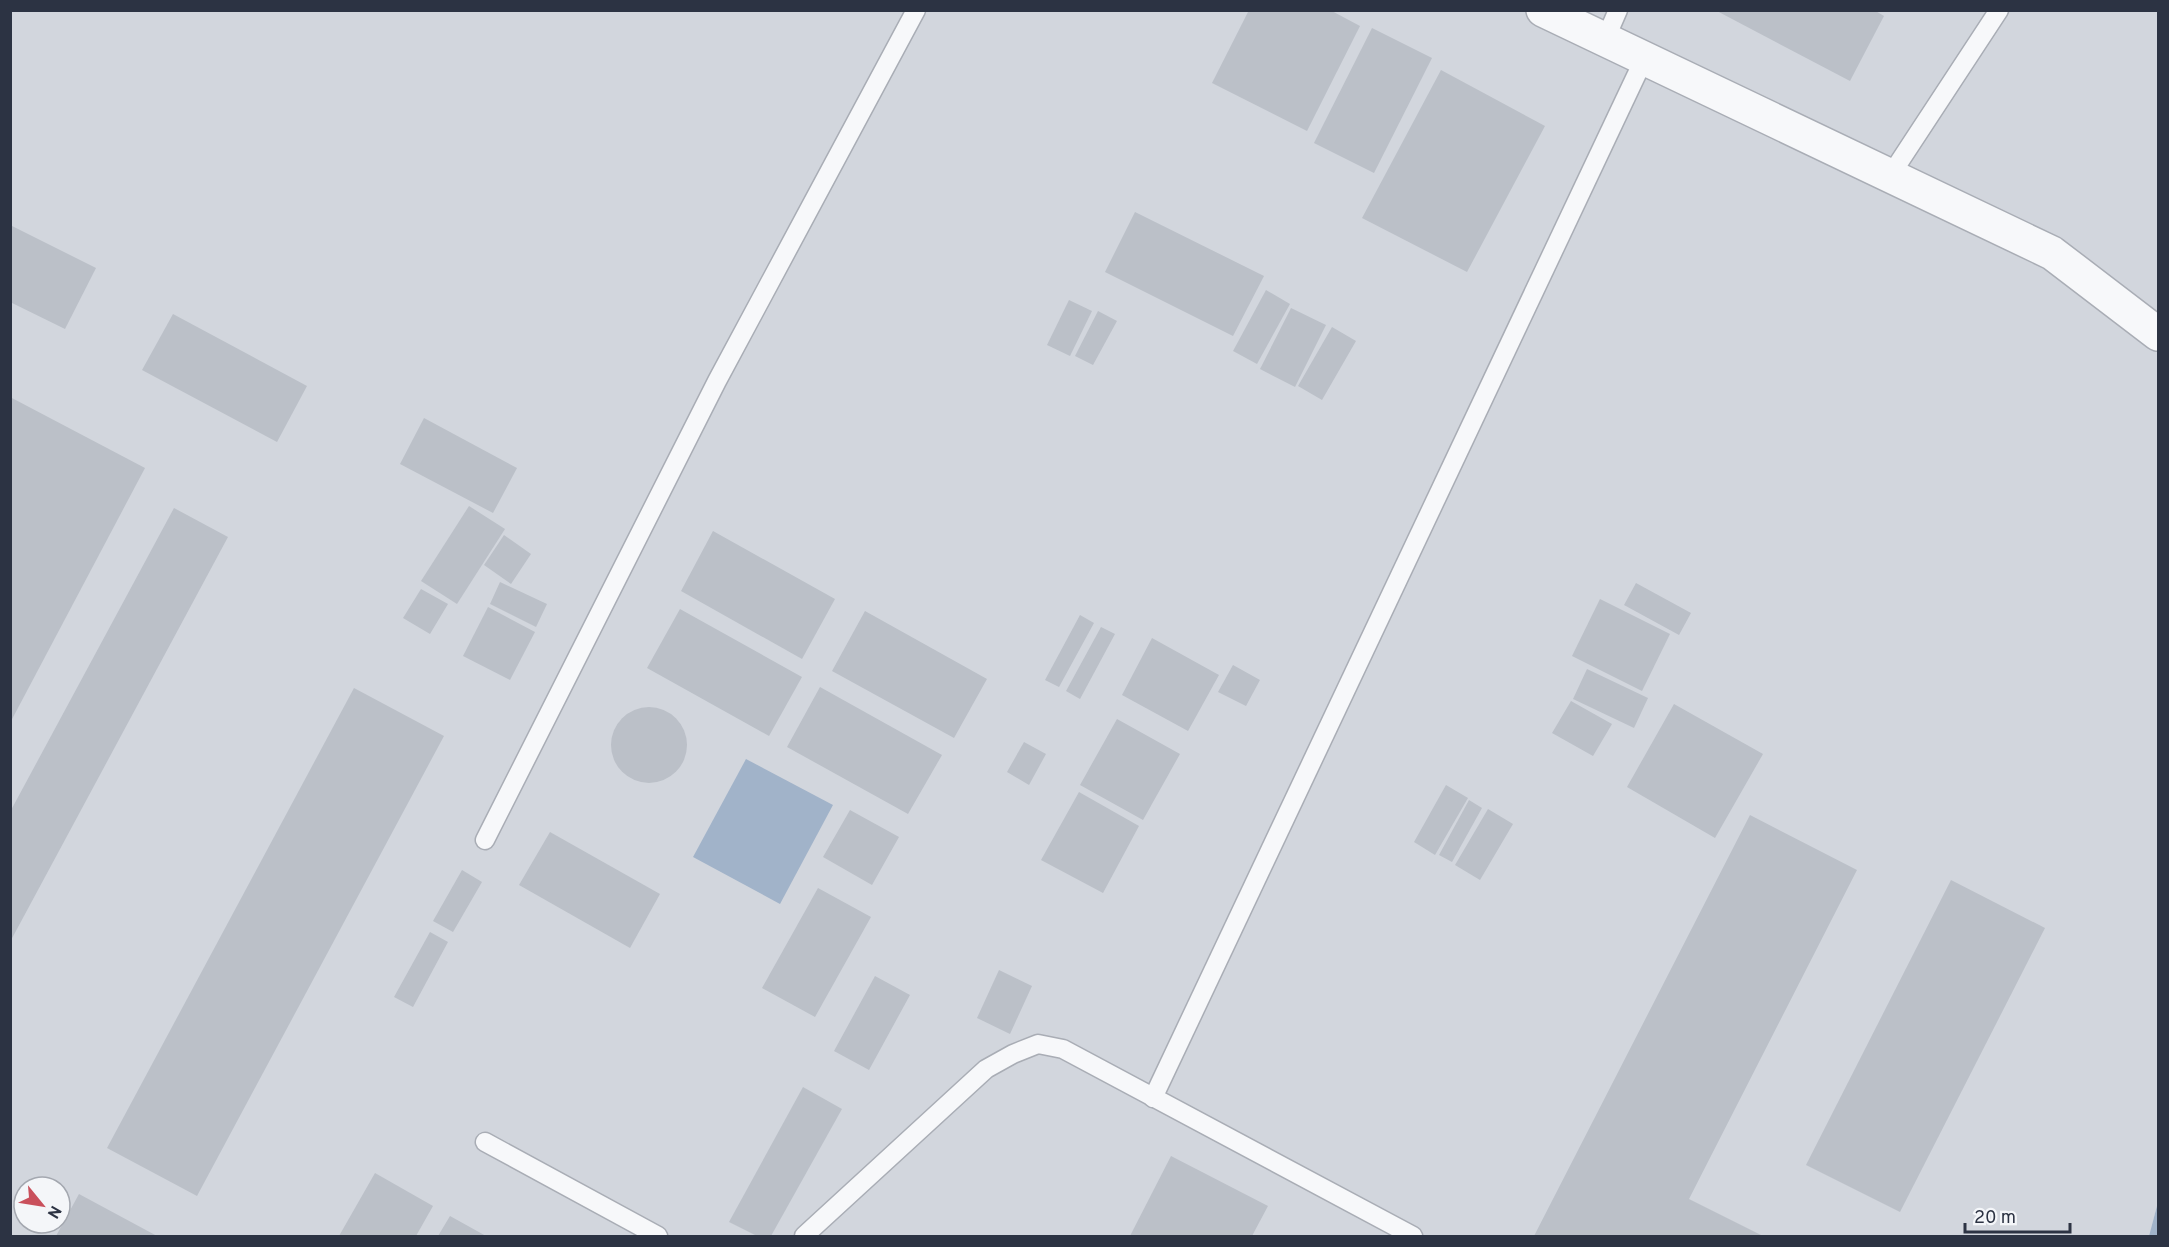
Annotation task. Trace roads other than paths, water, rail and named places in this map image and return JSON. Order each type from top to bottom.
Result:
[{"type":"street","points":[[1543,10],[2052,253],[2158,334]]},
{"type":"lane","points":[[485,840],[717,381],[916,10]]},
{"type":"lane","points":[[1605,40],[1618,10]]},
{"type":"lane","points":[[1890,176],[1999,10]]},
{"type":"lane","points":[[1153,1098],[1644,59]]},
{"type":"lane","points":[[804,1236],[986,1069],[1013,1054],[1038,1044],[1063,1049],[1413,1236]]},
{"type":"lane","points":[[485,1142],[658,1236]]},
{"type":"water","points":[[746,759],[833,805],[780,904],[693,857]]},
{"type":"water","points":[[2158,1202],[2158,1236],[2149,1236]]}]
